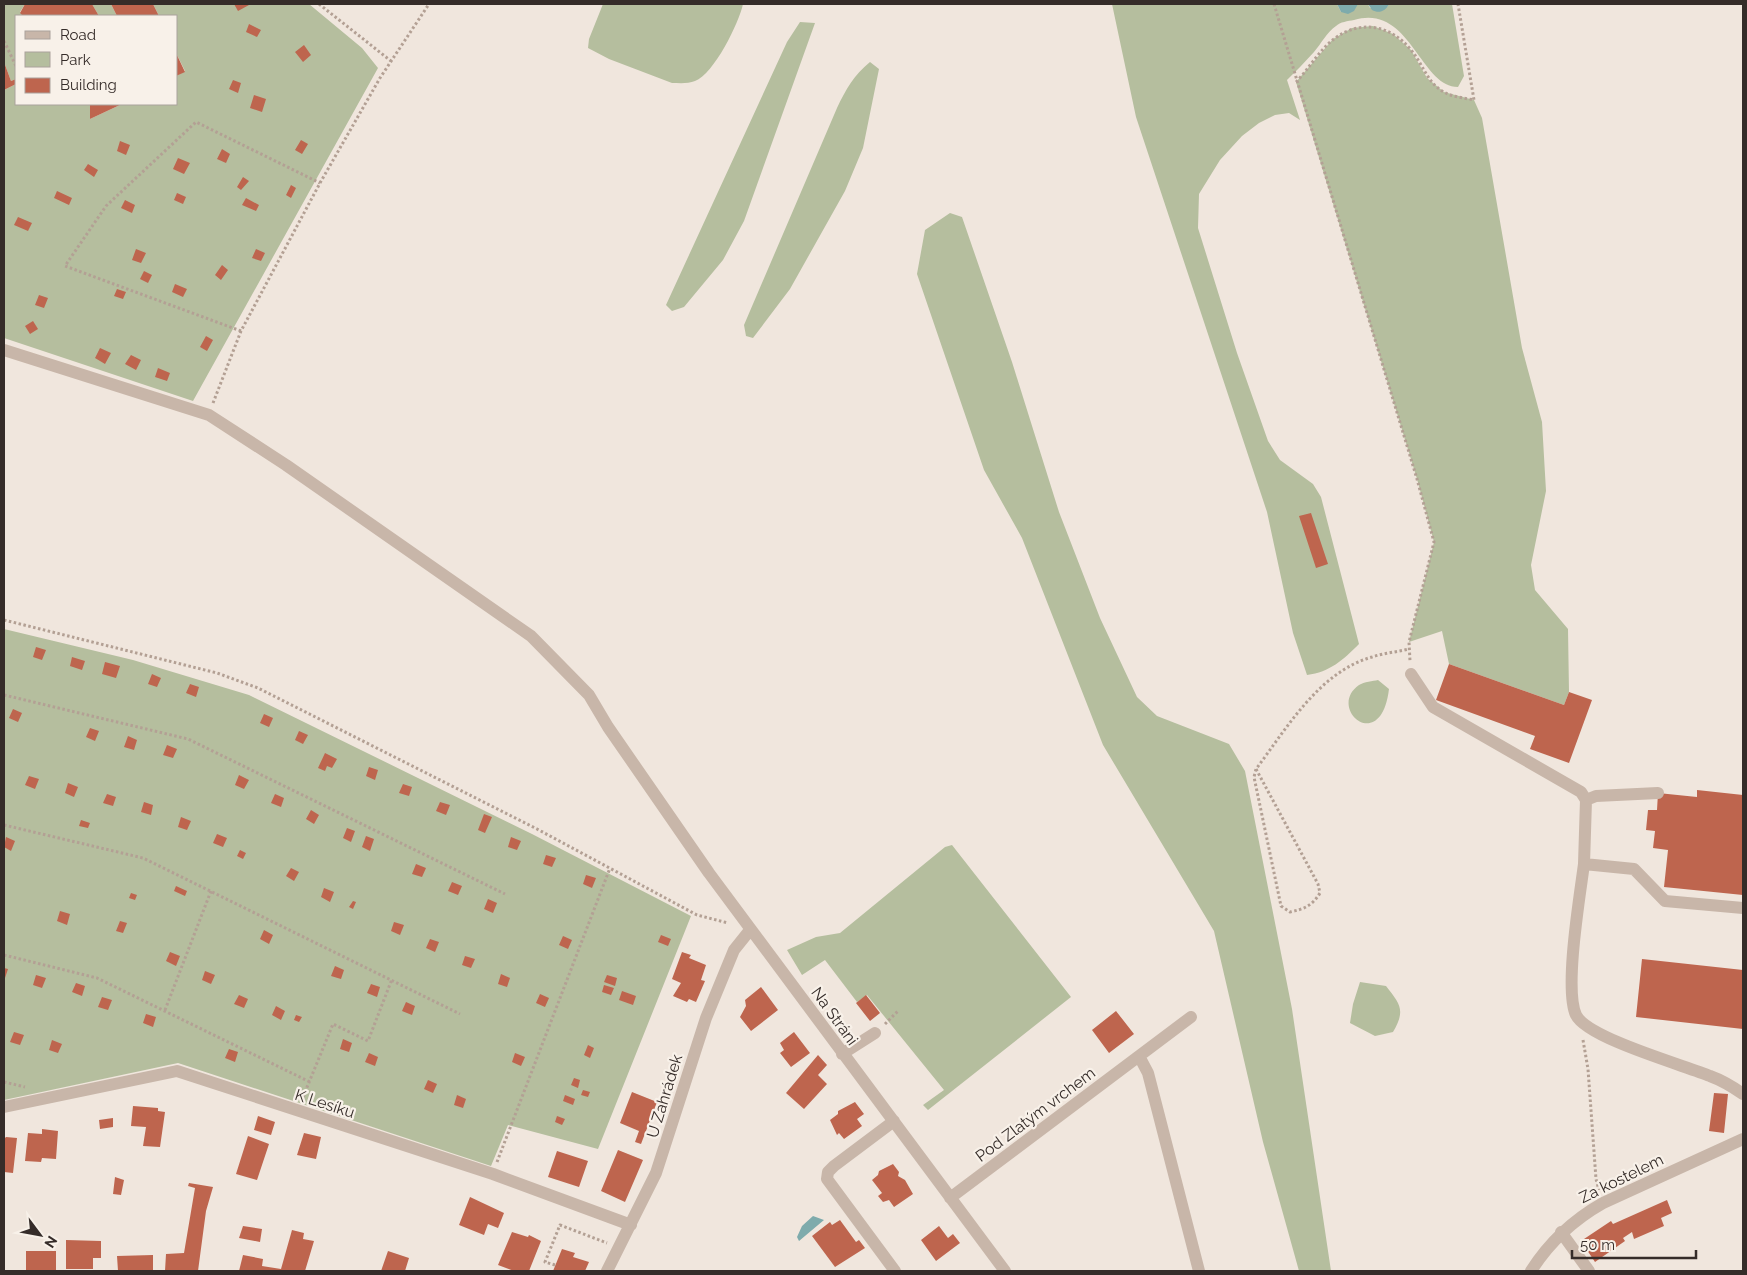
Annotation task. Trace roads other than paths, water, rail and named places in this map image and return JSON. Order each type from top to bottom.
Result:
[{"type":"street","name":"Na Stráni","points":[[4,350],[209,415],[286,465],[531,636],[589,695],[747,926],[1005,1271]]},
{"type":"street","points":[[1412,674],[1433,707],[1581,792],[1586,800],[1584,864],[1576,920],[1572,980],[1572,997],[1576,1014],[1580,1021],[1600,1034],[1711,1076],[1743,1094]]},
{"type":"street","points":[[1586,800],[1596,796],[1658,793]]},
{"type":"street","points":[[1584,864],[1634,870],[1665,901],[1743,908]]},
{"type":"street","name":"U Zahrádek","points":[[607,1271],[663,1156],[706,1018],[734,950],[747,926]]},
{"type":"street","name":"Pod Zlatým vrchem","points":[[950,1198],[1191,1017]]},
{"type":"street","points":[[842,1054],[876,1032]]},
{"type":"street","points":[[1139,1056],[1148,1073],[1199,1271]]},
{"type":"street","name":"K Lesíku","points":[[4,1107],[176,1071],[492,1174],[631,1225]]},
{"type":"street","points":[[894,1121],[834,1166],[828,1172],[827,1179],[895,1271]]},
{"type":"street","name":"Za kostelem","points":[[1531,1271],[1561,1232],[1583,1214],[1603,1202],[1743,1139]]},
{"type":"street","points":[[1561,1232],[1589,1271]]},
{"type":"water","points":[[1337,4],[1358,4],[1354,11],[1348,14],[1341,12]]},
{"type":"water","points":[[1368,4],[1389,4],[1384,10],[1377,12],[1372,10]]},
{"type":"water","points":[[813,1216],[824,1220],[799,1241],[797,1237],[802,1226]]}]
